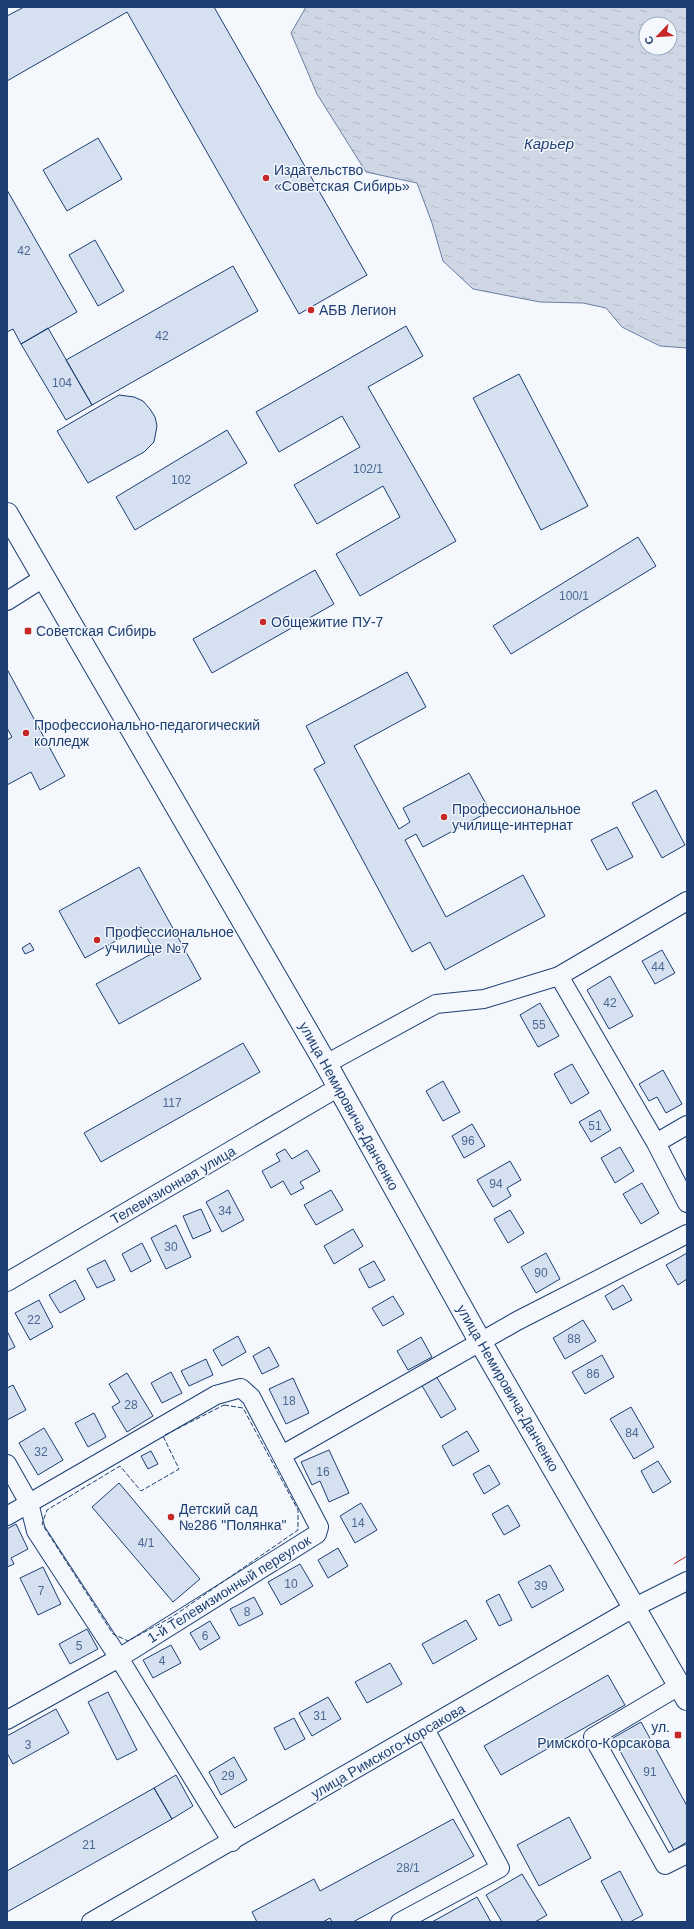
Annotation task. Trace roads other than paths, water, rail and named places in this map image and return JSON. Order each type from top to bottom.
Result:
[{"type":"main road","name":"улица Немировича-Данченко","points":[[7,514],[326,1064],[481,1343],[635,1607],[683,1693]]},
{"type":"street","points":[[7,601],[45,578]]},
{"type":"street","points":[[326,1064],[436,1004],[484,999],[559,976],[687,901]]},
{"type":"street","points":[[559,976],[656,1143],[687,1203]]},
{"type":"street","name":"Телевизионная улица","points":[[7,1282],[339,1087]]},
{"type":"street","points":[[656,1143],[687,1125]]},
{"type":"street","points":[[282,1455],[481,1343],[517,1321],[687,1234]]},
{"type":"street","name":"1-й Телевизионный переулок","points":[[7,1720],[119,1658],[317,1534],[319,1527],[251,1397],[241,1388],[216,1395],[29,1503]]},
{"type":"street","points":[[7,1464],[29,1503],[36,1531],[119,1658],[232,1842]]},
{"type":"street","points":[[7,1516],[29,1503]]},
{"type":"street","name":"улица Римского-Корсакова","points":[[91,1922],[232,1842],[635,1607],[687,1581]]},
{"type":"street","points":[[683,1693],[593,1737],[665,1865],[687,1854]]},
{"type":"street","points":[[400,1922],[500,1868],[425,1729]]},
{"type":"water","name":"Карьер","points":[[306,7],[687,7],[687,348],[660,346],[622,327],[606,308],[583,303],[540,302],[473,289],[443,261],[432,223],[417,183],[366,172],[317,94],[291,33]]},
{"type":"place","name":"Издательство «Советская Сибирь»","points":[[266,178]]},
{"type":"place","name":"АБВ Легион","points":[[311,310]]},
{"type":"place","name":"Общежитие ПУ-7","points":[[263,622]]},
{"type":"place","name":"Советская Сибирь","points":[[28,631]]},
{"type":"place","name":"Профессионально-педагогический колледж","points":[[26,733]]},
{"type":"place","name":"Профессиональное училище-интернат","points":[[444,817]]},
{"type":"place","name":"Профессиональное училище №7","points":[[97,940]]},
{"type":"place","name":"Детский сад №286 \"Полянка\"","points":[[171,1517]]},
{"type":"place","name":"ул. Римского-Корсакова","points":[[678,1735]]}]
